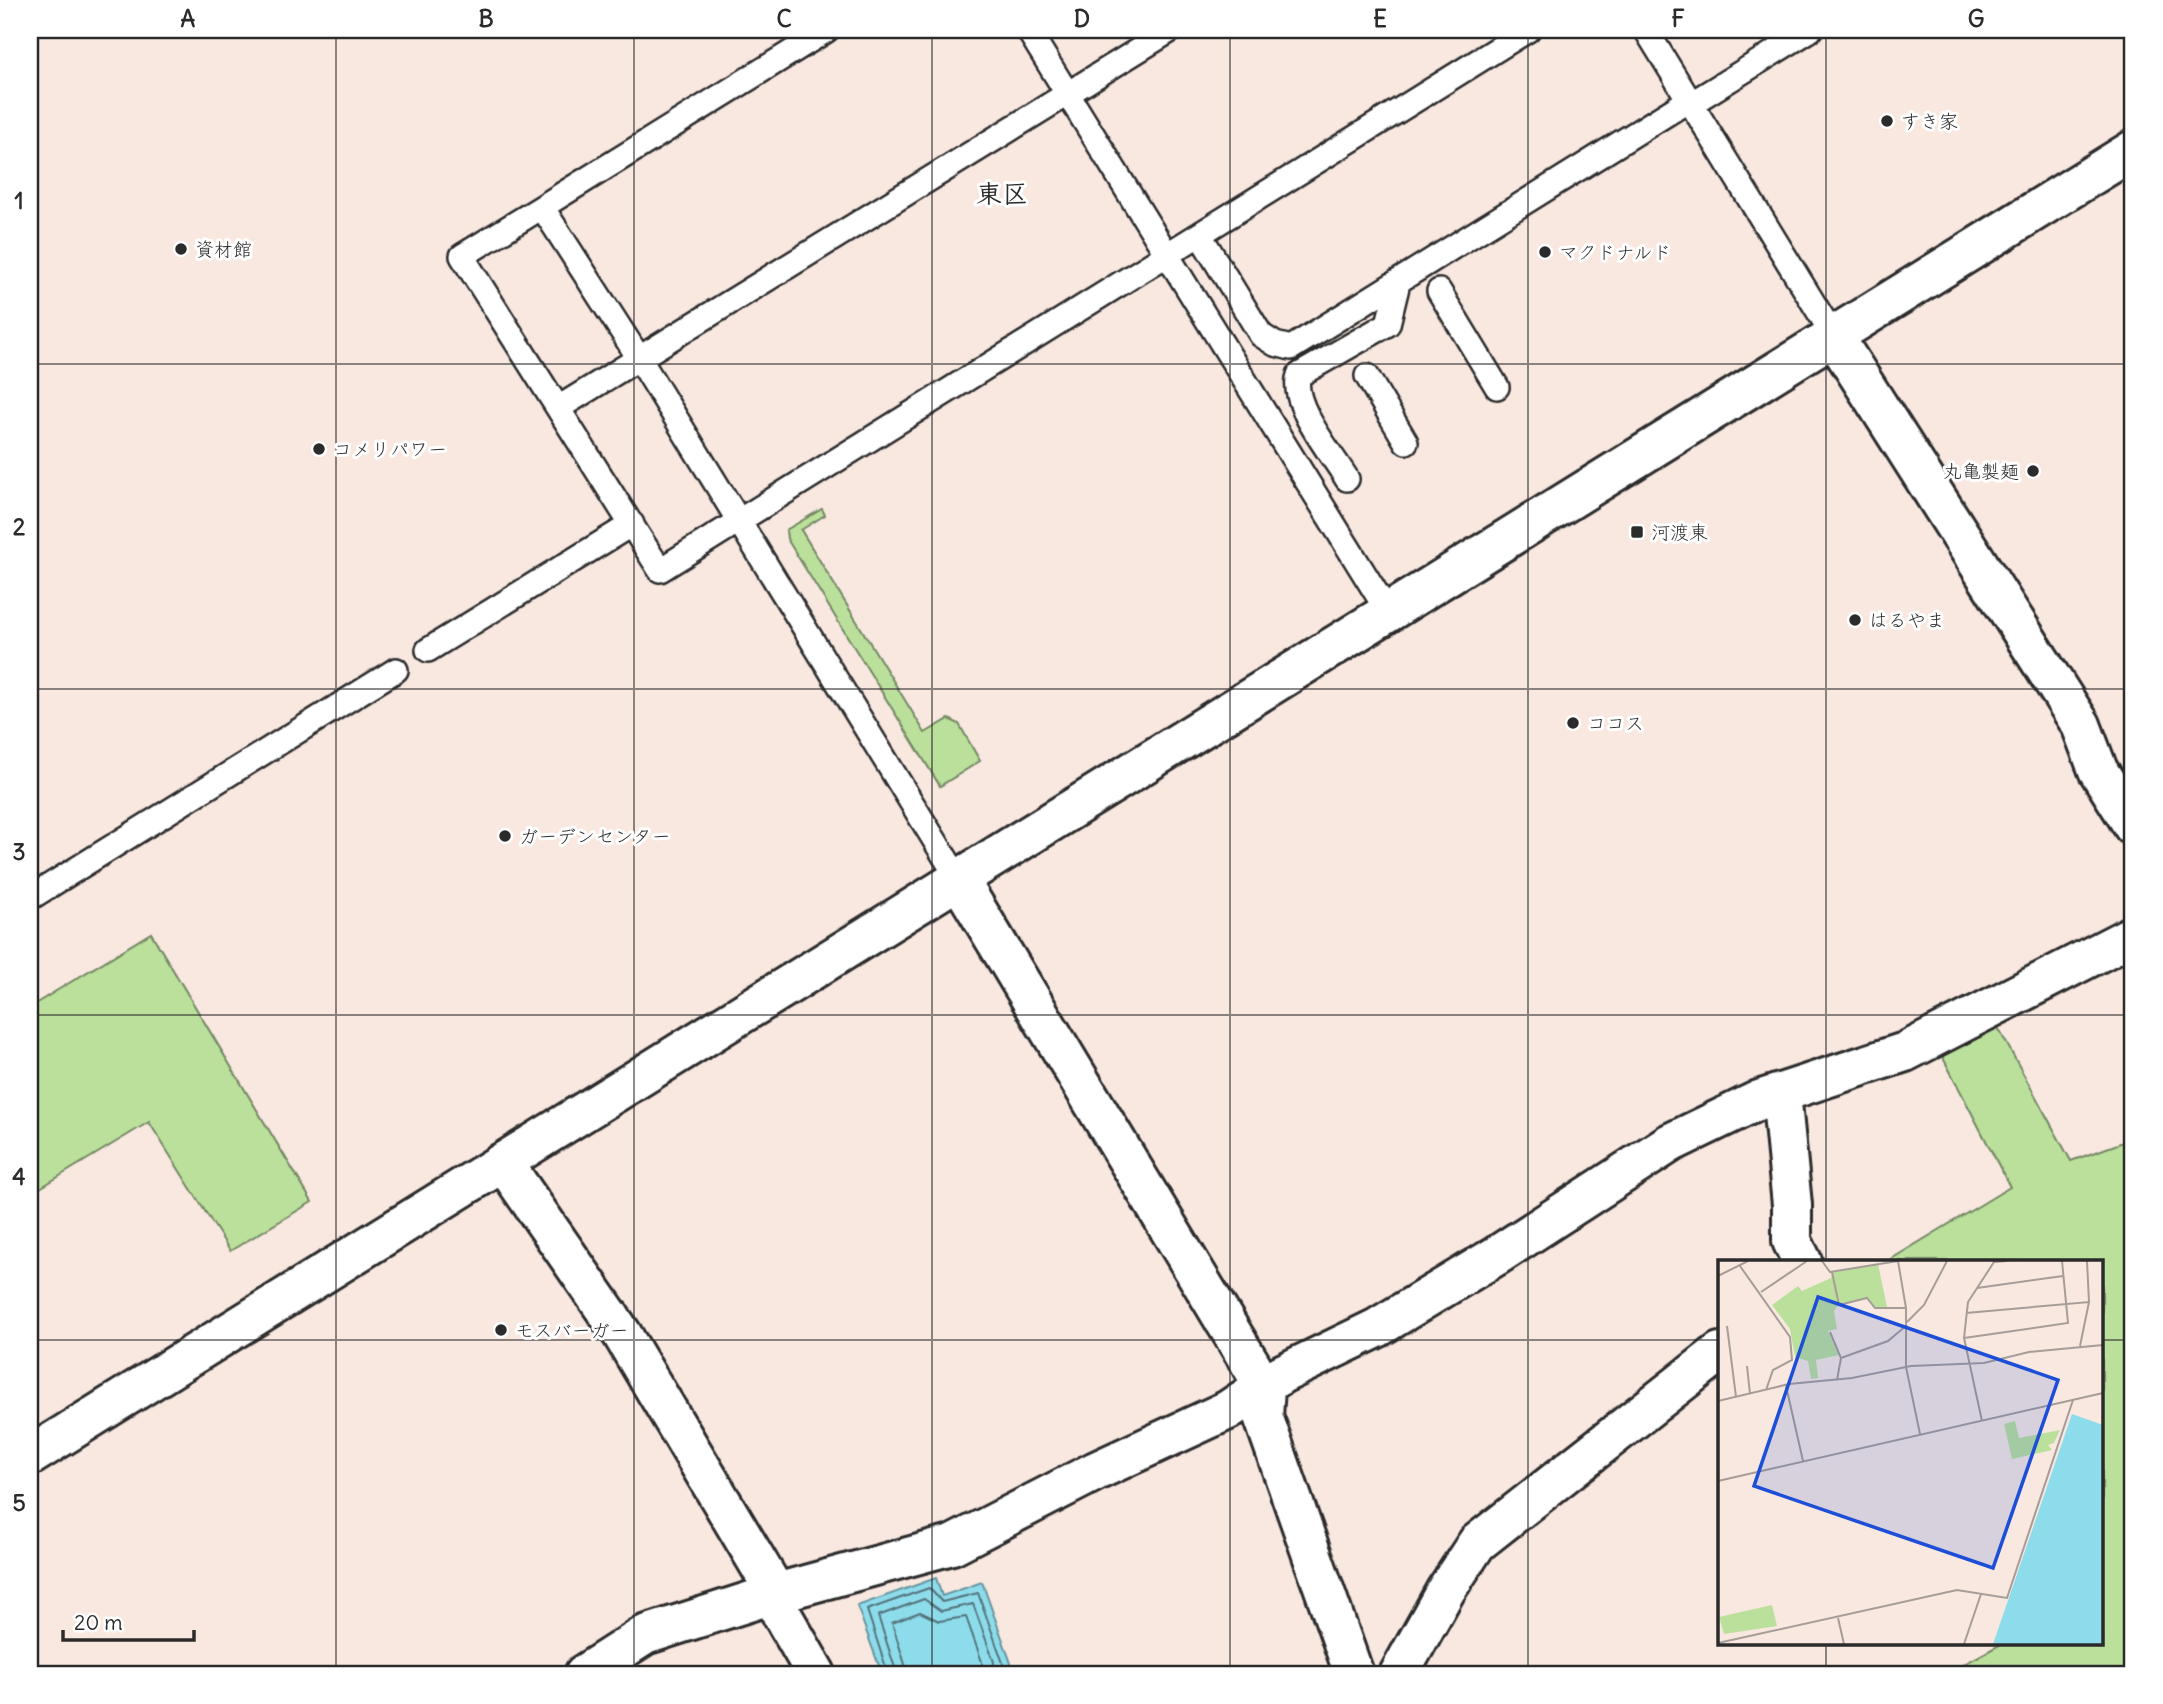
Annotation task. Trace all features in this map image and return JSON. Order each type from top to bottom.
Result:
[{"type":"street","points":[[30,1456],[2133,149]]},
{"type":"street","points":[[1833,335],[2081,724],[2098,770],[2133,827]]},
{"type":"street","points":[[959,880],[1265,1388],[1263,1416],[1354,1674]]},
{"type":"street","points":[[584,1674],[645,1635],[776,1593],[952,1545],[1096,1471],[1228,1410],[1265,1388],[1282,1374],[1377,1328],[1496,1256],[1670,1143],[1759,1100],[1905,1052],[2133,935]]},
{"type":"street","points":[[1782,1093],[1792,1205],[1792,1241],[1802,1260]]},
{"type":"street","points":[[503,1162],[622,1334],[776,1593],[781,1613],[816,1674]]},
{"type":"street","points":[[1399,1674],[1446,1590],[1477,1543],[1718,1354]]},
{"type":"lane","points":[[827,30],[463,256],[660,570],[1528,30]]},
{"type":"lane","points":[[1028,30],[1388,612]]},
{"type":"lane","points":[[560,407],[1171,30]]},
{"type":"lane","points":[[1646,30],[1833,335]]},
{"type":"lane","points":[[1200,234],[1261,335],[1286,347],[1301,343],[1811,30]]},
{"type":"lane","points":[[542,207],[639,358],[959,880]]},
{"type":"lane","points":[[1348,479],[1301,405],[1297,383],[1299,375],[1388,324],[1398,283]]},
{"type":"lane","points":[[1439,291],[1497,387]]},
{"type":"lane","points":[[1367,376],[1406,442]]},
{"type":"lane","points":[[428,650],[632,524]]},
{"type":"lane","points":[[30,898],[396,670]]},
{"type":"green space","points":[[822,509],[825,515],[801,530],[925,733],[949,719],[959,724],[980,761],[940,786],[787,539],[786,530]]},
{"type":"green space","points":[[151,933],[312,1202],[230,1251],[149,1122],[30,1194],[30,1007]]},
{"type":"green space","points":[[1996,1024],[2071,1161],[2123,1142],[2133,1167],[2133,1674],[1971,1674],[1964,1664],[2001,1644],[2104,1644],[2104,1260],[1890,1260],[2010,1187],[1939,1050]]},
{"type":"water","points":[[936,1578],[942,1596],[982,1582],[1013,1669],[999,1674],[882,1674],[857,1606]]},
{"type":"place","name":"すき家","points":[[1887,121]]},
{"type":"place","name":"資材館","points":[[181,249]]},
{"type":"place","name":"マクドナルド","points":[[1545,252]]},
{"type":"place","name":"コメリパワー","points":[[319,449]]},
{"type":"place","name":"丸亀製麺","points":[[2033,471]]},
{"type":"place","name":"河渡東","points":[[1637,532]]},
{"type":"place","name":"はるやま","points":[[1855,620]]},
{"type":"place","name":"ココス","points":[[1573,723]]},
{"type":"place","name":"ガーデンセンター","points":[[505,836]]},
{"type":"place","name":"モスバーガー","points":[[501,1330]]},
{"type":"district","name":"東区","points":[[1002,194]]}]
